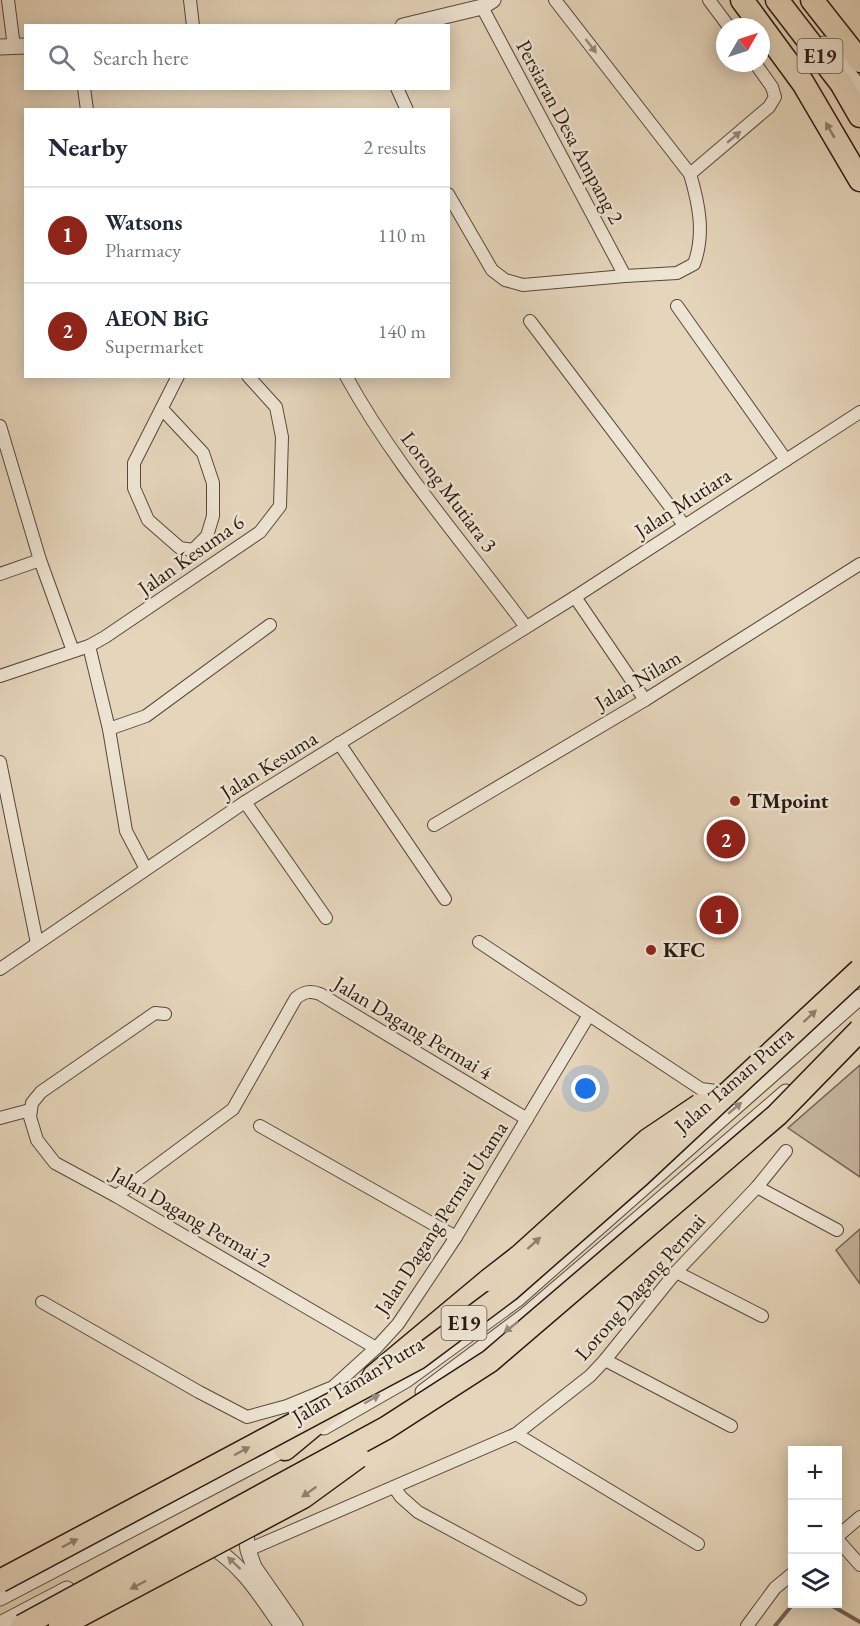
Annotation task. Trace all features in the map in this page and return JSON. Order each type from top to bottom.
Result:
[{"type":"highway","points":[[742,0],[803,83],[860,180]]},
{"type":"highway","name":"E19","points":[[777,0],[841,82],[860,116]]},
{"type":"highway","name":"E19","points":[[814,0],[860,61]]},
{"type":"highway","points":[[830,0],[860,36]]},
{"type":"highway","name":"E19","points":[[0,1581],[418,1358],[509,1290],[639,1176],[767,1069],[860,969]]},
{"type":"highway","name":"E19","points":[[22,1626],[386,1428],[490,1361],[777,1115],[860,1030]]},
{"type":"highway","points":[[285,1449],[521,1255],[648,1140],[767,1069]]},
{"type":"highway","points":[[60,1626],[303,1497],[354,1460],[386,1428]]},
{"type":"street","points":[[8,0],[13,47]]},
{"type":"street","points":[[190,0],[193,24]]},
{"type":"street","points":[[450,197],[492,270],[505,280],[523,285],[677,273],[694,264],[700,248],[701,226],[690,174],[555,0]]},
{"type":"street","points":[[709,0],[722,18]]},
{"type":"street","points":[[789,0],[860,88]]},
{"type":"street","points":[[814,0],[860,56]]},
{"type":"street","points":[[410,24],[487,3]]},
{"type":"street","name":"Persiaran Desa Ampang 2","points":[[487,3],[625,276]]},
{"type":"street","points":[[690,174],[769,107],[775,97],[772,87],[761,72]]},
{"type":"street","points":[[84,90],[87,108]]},
{"type":"street","points":[[398,90],[406,108]]},
{"type":"street","points":[[677,306],[786,460]]},
{"type":"street","points":[[530,321],[684,525]]},
{"type":"street","name":"Jalan Kesuma 6","points":[[163,410],[203,453],[213,483],[213,516],[207,536],[193,550],[180,548],[147,520],[134,488],[134,463],[163,410],[177,378]]},
{"type":"street","name":"Jalan Kesuma 6","points":[[0,676],[89,646],[260,532],[280,506],[282,437],[276,407],[250,378]]},
{"type":"street","name":"Lorong Mutiara 3","points":[[347,378],[364,409],[399,462],[526,627]]},
{"type":"street","name":"Jalan Mutiara","points":[[526,627],[860,412]]},
{"type":"street","points":[[0,426],[40,560],[73,651]]},
{"type":"street","points":[[0,574],[40,560]]},
{"type":"street","name":"Jalan Nilam","points":[[434,825],[645,700],[860,564]]},
{"type":"street","points":[[575,597],[645,700]]},
{"type":"street","points":[[109,729],[146,716],[270,625]]},
{"type":"street","name":"Jalan Kesuma","points":[[0,969],[245,802],[526,627]]},
{"type":"street","points":[[89,646],[109,729],[126,831],[146,869]]},
{"type":"street","points":[[339,743],[445,899]]},
{"type":"street","points":[[0,762],[37,943]]},
{"type":"street","points":[[245,802],[326,918]]},
{"type":"street","points":[[479,942],[701,1089],[732,1089],[767,1069]]},
{"type":"street","name":"Jalan Dagang Permai 4","points":[[116,1196],[233,1109],[296,998],[303,993],[320,994],[527,1119]]},
{"type":"street","name":"Jalan Taman Putra","points":[[0,1598],[285,1449],[406,1380],[516,1300],[691,1146],[767,1069],[860,997]]},
{"type":"street","points":[[0,1118],[30,1110],[32,1103],[41,1092],[155,1013],[165,1014]]},
{"type":"street","name":"Jalan Dagang Permai Utama","points":[[42,1302],[247,1417],[287,1407],[333,1387],[376,1348],[398,1324],[456,1237],[589,1015]]},
{"type":"street","name":"Jalan Taman Putra","points":[[0,1624],[247,1496],[404,1405],[518,1322],[860,1030]]},
{"type":"street","points":[[691,1146],[705,1120],[705,1104],[701,1089]]},
{"type":"street","name":"Jalan Dagang Permai 2","points":[[30,1110],[36,1140],[55,1163],[116,1196],[376,1348]]},
{"type":"street","points":[[260,1126],[456,1237]]},
{"type":"street","name":"Lorong Dagang Permai","points":[[248,1550],[516,1434],[590,1376],[676,1272],[757,1187],[786,1151]]},
{"type":"street","points":[[757,1187],[837,1230]]},
{"type":"street","points":[[676,1272],[762,1316]]},
{"type":"street","points":[[605,1360],[731,1426]]},
{"type":"street","points":[[516,1434],[698,1544]]},
{"type":"street","points":[[394,1487],[401,1497],[418,1512],[580,1599]]},
{"type":"street","points":[[247,1496],[244,1516],[248,1550],[254,1567],[295,1626]]},
{"type":"street","points":[[842,1533],[860,1517]]},
{"type":"street","points":[[183,1529],[235,1563],[282,1626]]},
{"type":"street","points":[[842,1544],[860,1565]]},
{"type":"street","points":[[747,1626],[775,1588],[788,1577]]},
{"type":"shaded area","points":[[860,1065],[860,1177],[788,1128]]},
{"type":"shaded area","points":[[860,1229],[860,1284],[836,1250]]},
{"type":"waterway","points":[[775,1626],[790,1608]]},
{"type":"waterway","points":[[836,1608],[860,1622]]},
{"type":"place","name":"TMpoint","points":[[735,801]]},
{"type":"place","name":"AEON BiG","points":[[726,839]]},
{"type":"place","name":"Watsons","points":[[719,915]]},
{"type":"place","name":"KFC","points":[[651,950]]}]
